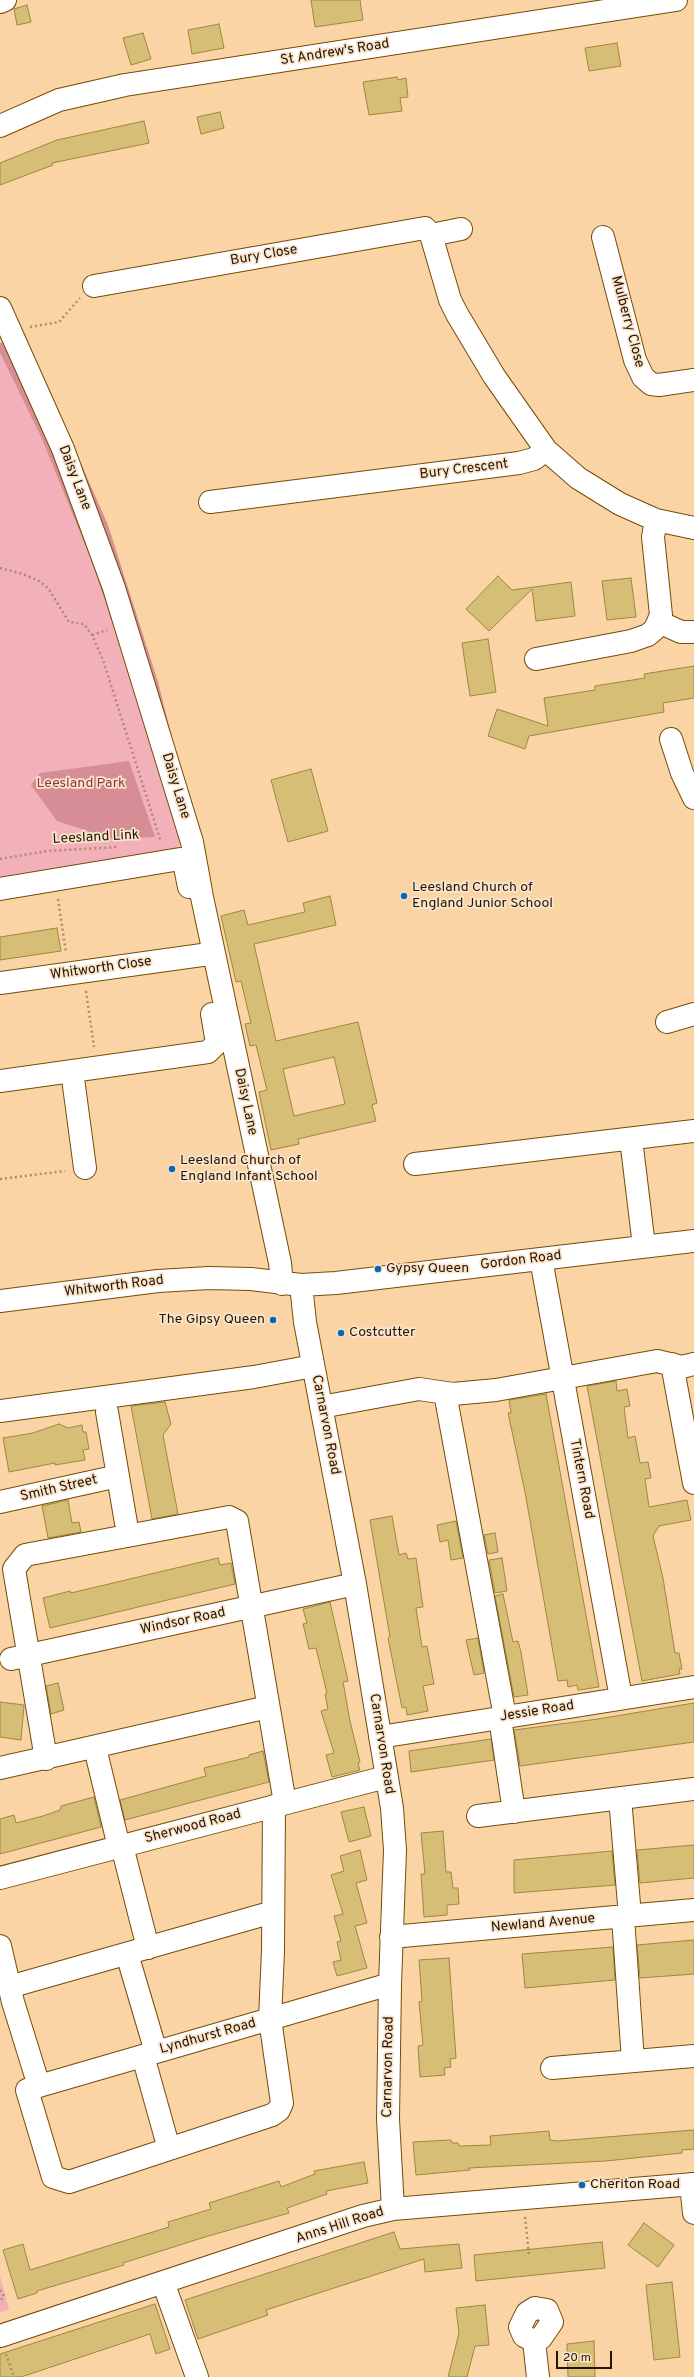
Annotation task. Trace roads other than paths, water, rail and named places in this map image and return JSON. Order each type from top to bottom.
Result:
[{"type":"street","points":[[0,2],[6,0]]},
{"type":"street","name":"St Andrew's Road","points":[[0,126],[32,110],[59,100],[125,85],[676,0]]},
{"type":"street","name":"Bury Close","points":[[94,286],[425,228],[431,235],[461,229]]},
{"type":"street","points":[[431,235],[450,300],[456,314],[494,376],[546,450],[594,489],[620,504],[656,520],[694,528]]},
{"type":"street","name":"Mulberry Close","points":[[603,237],[636,360],[642,377],[651,384],[658,385],[694,380]]},
{"type":"street","name":"Daisy Lane","points":[[7,321],[63,449],[114,588],[194,849],[202,897],[280,1263],[292,1284]]},
{"type":"street","name":"Bury Crescent","points":[[210,502],[519,463],[534,459],[546,450]]},
{"type":"street","points":[[536,659],[631,641],[648,635],[659,622],[661,605],[653,537],[656,520]]},
{"type":"street","points":[[659,622],[681,632],[694,632]]},
{"type":"street","points":[[671,738],[682,773],[694,798]]},
{"type":"street","points":[[0,889],[180,859],[184,862],[217,1043],[208,1052],[0,1081]]},
{"type":"street","name":"Whitworth Close","points":[[0,983],[202,955]]},
{"type":"street","points":[[667,1022],[694,1014]]},
{"type":"street","points":[[72,1071],[85,1168]]},
{"type":"street","points":[[416,1164],[694,1131]]},
{"type":"street","points":[[631,1139],[644,1246]]},
{"type":"street","name":"Gordon Road","points":[[228,1278],[292,1284],[352,1281],[694,1241]]},
{"type":"street","name":"Tintern Road","points":[[541,1259],[621,1698]]},
{"type":"street","name":"Whitworth Road","points":[[1,1297],[158,1281],[228,1278]]},
{"type":"street","name":"Carnarvon Road","points":[[292,1284],[304,1315],[355,1584],[395,1839],[391,1937],[388,2119],[393,2209]]},
{"type":"street","points":[[321,1407],[419,1389],[445,1393],[496,1390],[657,1361],[682,1367],[694,1364]]},
{"type":"street","points":[[672,1364],[694,1483]]},
{"type":"street","points":[[0,1412],[254,1377],[313,1366]]},
{"type":"street","points":[[445,1393],[503,1718],[514,1812]]},
{"type":"street","points":[[107,1412],[126,1523]]},
{"type":"street","name":"Smith Street","points":[[0,1502],[118,1476]]},
{"type":"street","points":[[0,1946],[53,2177],[69,2182],[272,2115],[279,2110],[282,2103],[270,2019],[279,1805],[268,1707],[237,1520],[229,1517],[24,1555],[14,1569],[21,1657],[46,1759]]},
{"type":"street","name":"Windsor Road","points":[[21,1657],[355,1584]]},
{"type":"street","name":"Jessie Road","points":[[380,1737],[694,1687]]},
{"type":"street","points":[[0,1768],[96,1748],[268,1707]]},
{"type":"street","points":[[96,1748],[148,1948]]},
{"type":"street","name":"Sherwood Road","points":[[0,1878],[386,1777]]},
{"type":"street","points":[[478,1816],[694,1789]]},
{"type":"street","points":[[620,1798],[633,2061]]},
{"type":"street","name":"Newland Avenue","points":[[391,1937],[694,1910]]},
{"type":"street","points":[[9,1987],[274,1912]]},
{"type":"street","points":[[127,1954],[150,2054],[169,2149]]},
{"type":"street","name":"Lyndhurst Road","points":[[33,2088],[390,1984]]},
{"type":"street","points":[[552,2068],[694,2056]]},
{"type":"street","points":[[692,2184],[694,2213]]},
{"type":"street","name":"Anns Hill Road","points":[[0,2336],[363,2216],[393,2209],[692,2184]]},
{"type":"street","points":[[163,2282],[197,2377]]},
{"type":"street","points":[[534,2341],[538,2377]]},
{"type":"place","name":"Leesland Church of England Junior School","points":[[404,896]]},
{"type":"place","name":"Leesland Church of England Infant School","points":[[172,1169]]},
{"type":"place","name":"Gypsy Queen","points":[[378,1269]]},
{"type":"place","name":"The Gipsy Queen","points":[[273,1320]]},
{"type":"place","name":"Costcutter","points":[[341,1333]]},
{"type":"place","name":"Cheriton Road","points":[[582,2185]]},
{"type":"park label","name":"Leesland Park","points":[[81,784]]}]
